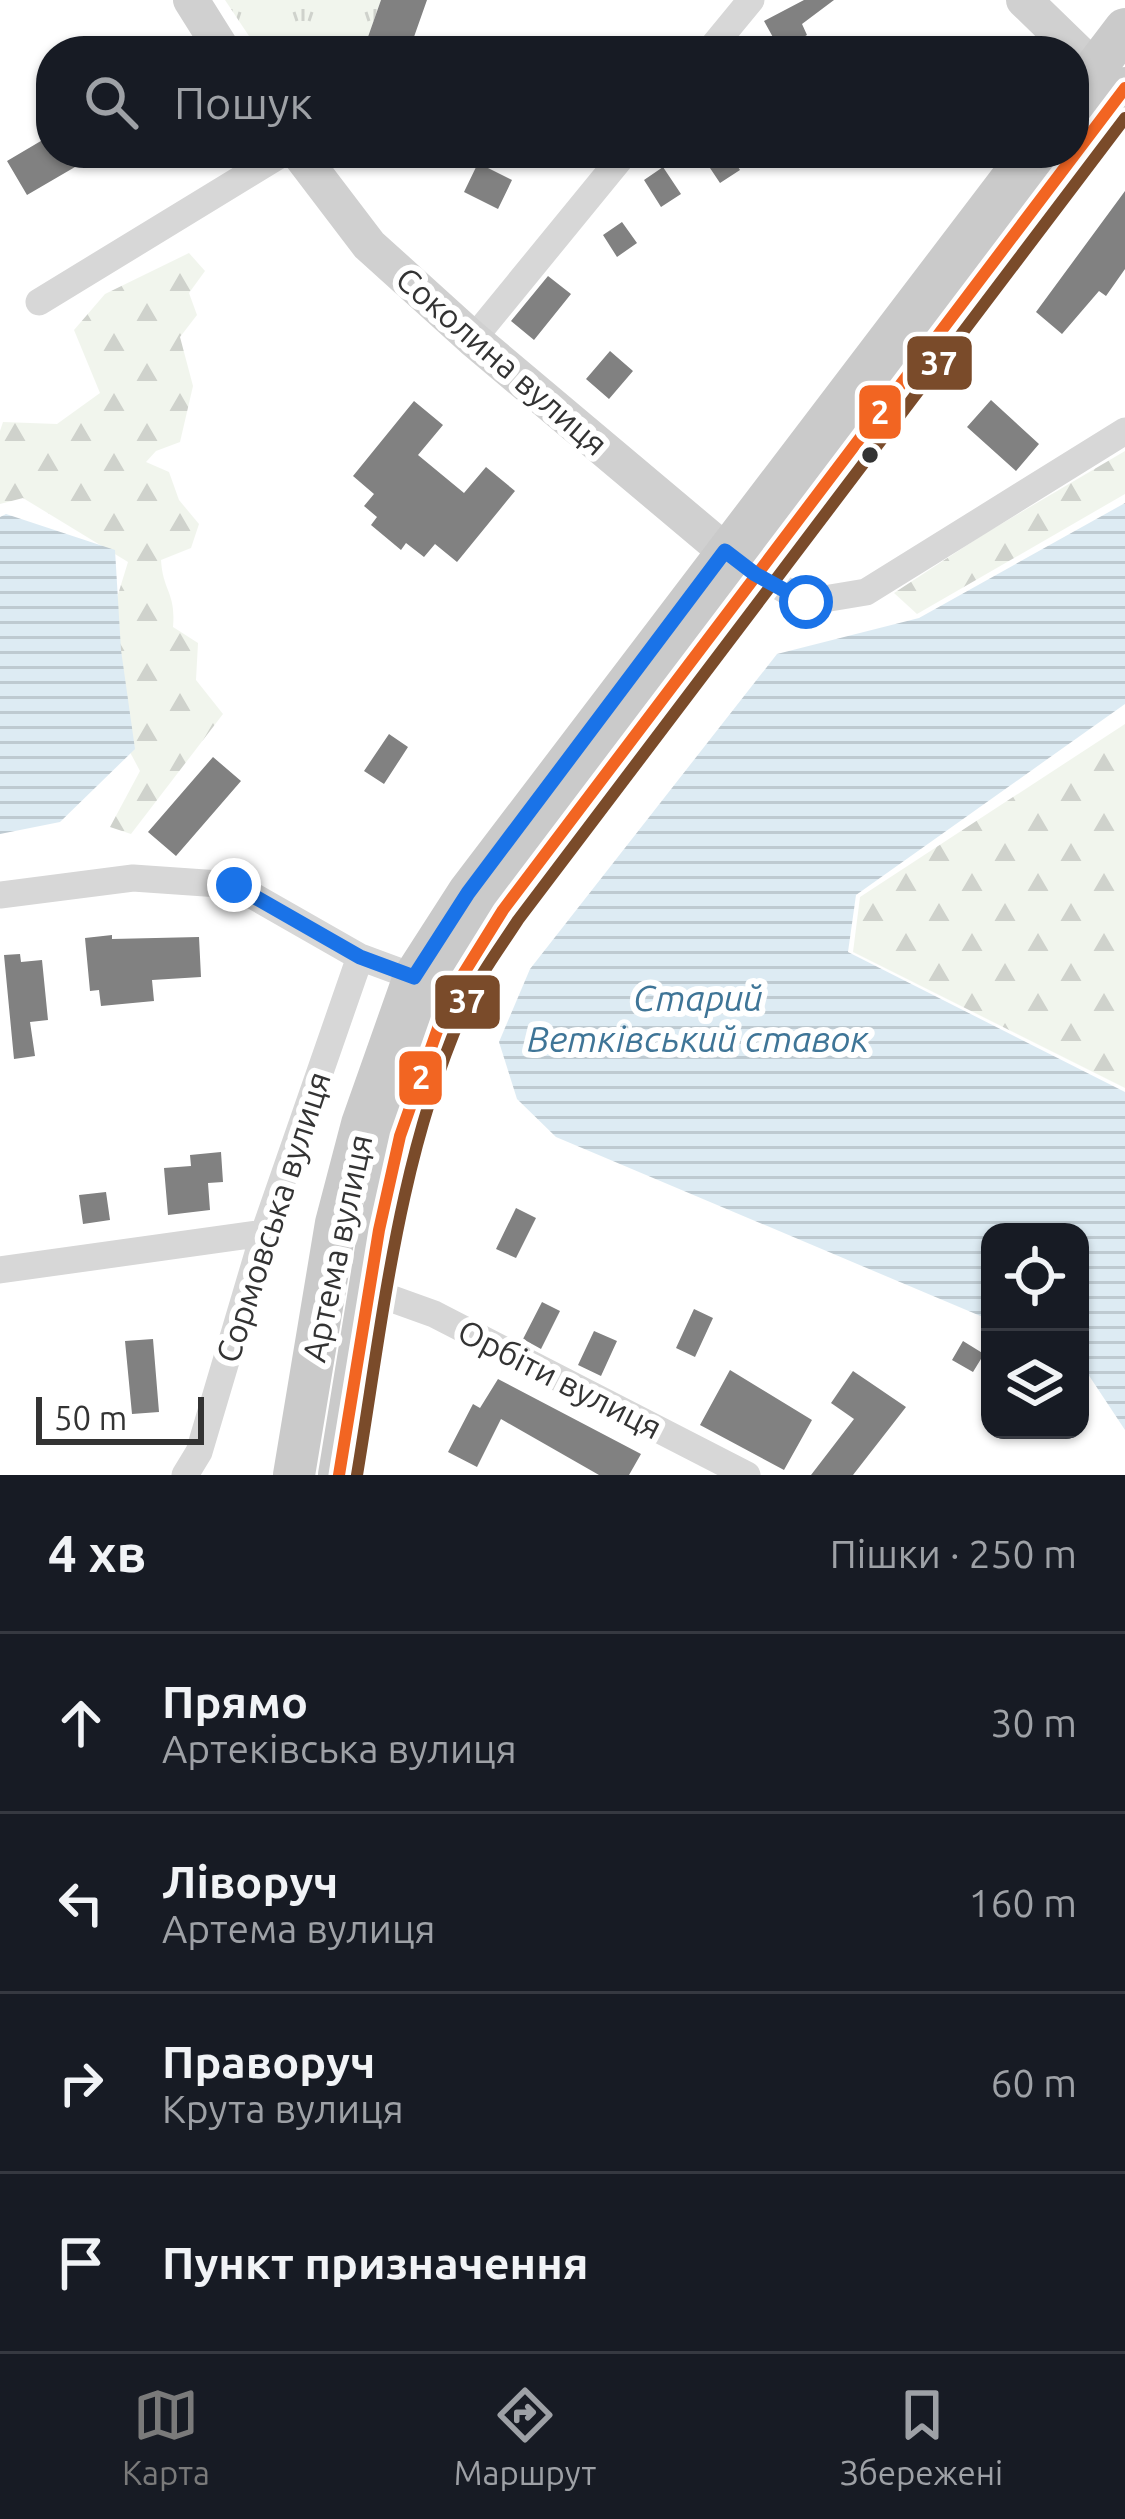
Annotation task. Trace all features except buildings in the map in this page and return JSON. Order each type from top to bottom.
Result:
[{"type":"main road","name":"Артема вулиця","points":[[1098,84],[1125,29]]},
{"type":"main road","name":"Артема вулиця","points":[[339,1475],[400,1136],[449,997],[502,910],[740,563],[1019,168]]},
{"type":"main road","name":"Артема вулиця","points":[[294,1475],[336,1223],[362,1124],[414,977],[468,893],[740,563],[1035,168]]},
{"type":"street","points":[[191,0],[214,36]]},
{"type":"street","points":[[721,36],[751,0]]},
{"type":"street","points":[[1024,0],[1056,36]]},
{"type":"street","points":[[39,302],[259,168]]},
{"type":"street","name":"Соколина вулиця","points":[[310,168],[369,245],[472,339],[740,563]]},
{"type":"street","points":[[472,339],[613,168]]},
{"type":"street","points":[[740,563],[806,602],[866,592],[1125,431]]},
{"type":"street","points":[[0,895],[133,878],[234,885],[360,957],[414,977]]},
{"type":"street","name":"Сормовська вулиця","points":[[185,1475],[200,1452],[264,1233],[360,957]]},
{"type":"street","points":[[0,1270],[264,1233]]},
{"type":"street","name":"Орбіти вулиця","points":[[370,1291],[434,1314],[747,1475]]},
{"type":"green space","points":[[225,0],[381,0],[368,36],[249,36]]},
{"type":"green space","points":[[189,253],[205,271],[189,293],[197,315],[180,337],[193,386],[180,442],[156,451],[146,462],[169,472],[179,500],[199,524],[191,548],[161,560],[162,571],[173,606],[173,627],[198,643],[196,680],[223,714],[131,834],[110,827],[140,771],[116,726],[108,627],[128,562],[23,498],[0,504],[0,431],[3,422],[57,424],[100,393],[74,330],[105,294]]},
{"type":"green space","points":[[1125,451],[1125,494],[917,614],[894,593],[984,534]]},
{"type":"green space","points":[[1125,724],[1125,1088],[853,952],[860,897]]},
{"type":"water","name":"Старий Ветківський ставок","points":[[1125,503],[1125,704],[856,895],[848,952],[1125,1092],[1125,1430],[1089,1376],[1089,1223],[981,1223],[981,1316],[556,1137],[517,1099],[499,1042],[530,969],[777,654],[919,618]]},
{"type":"water","points":[[6,514],[115,550],[121,650],[135,749],[60,822],[0,834],[0,517]]},
{"type":"transit line","name":"2","points":[[1089,136],[1125,88]]},
{"type":"transit line","name":"37","points":[[1089,166],[1125,118]]},
{"type":"transit line","name":"2","points":[[339,1475],[379,1230],[400,1136],[449,997],[503,910],[1064,168]]},
{"type":"transit line","name":"37","points":[[357,1475],[409,1178],[442,1063],[476,985],[518,920],[1087,168]]},
{"type":"route","points":[[234,885],[360,957],[414,977],[468,893],[725,551],[806,602]]}]
